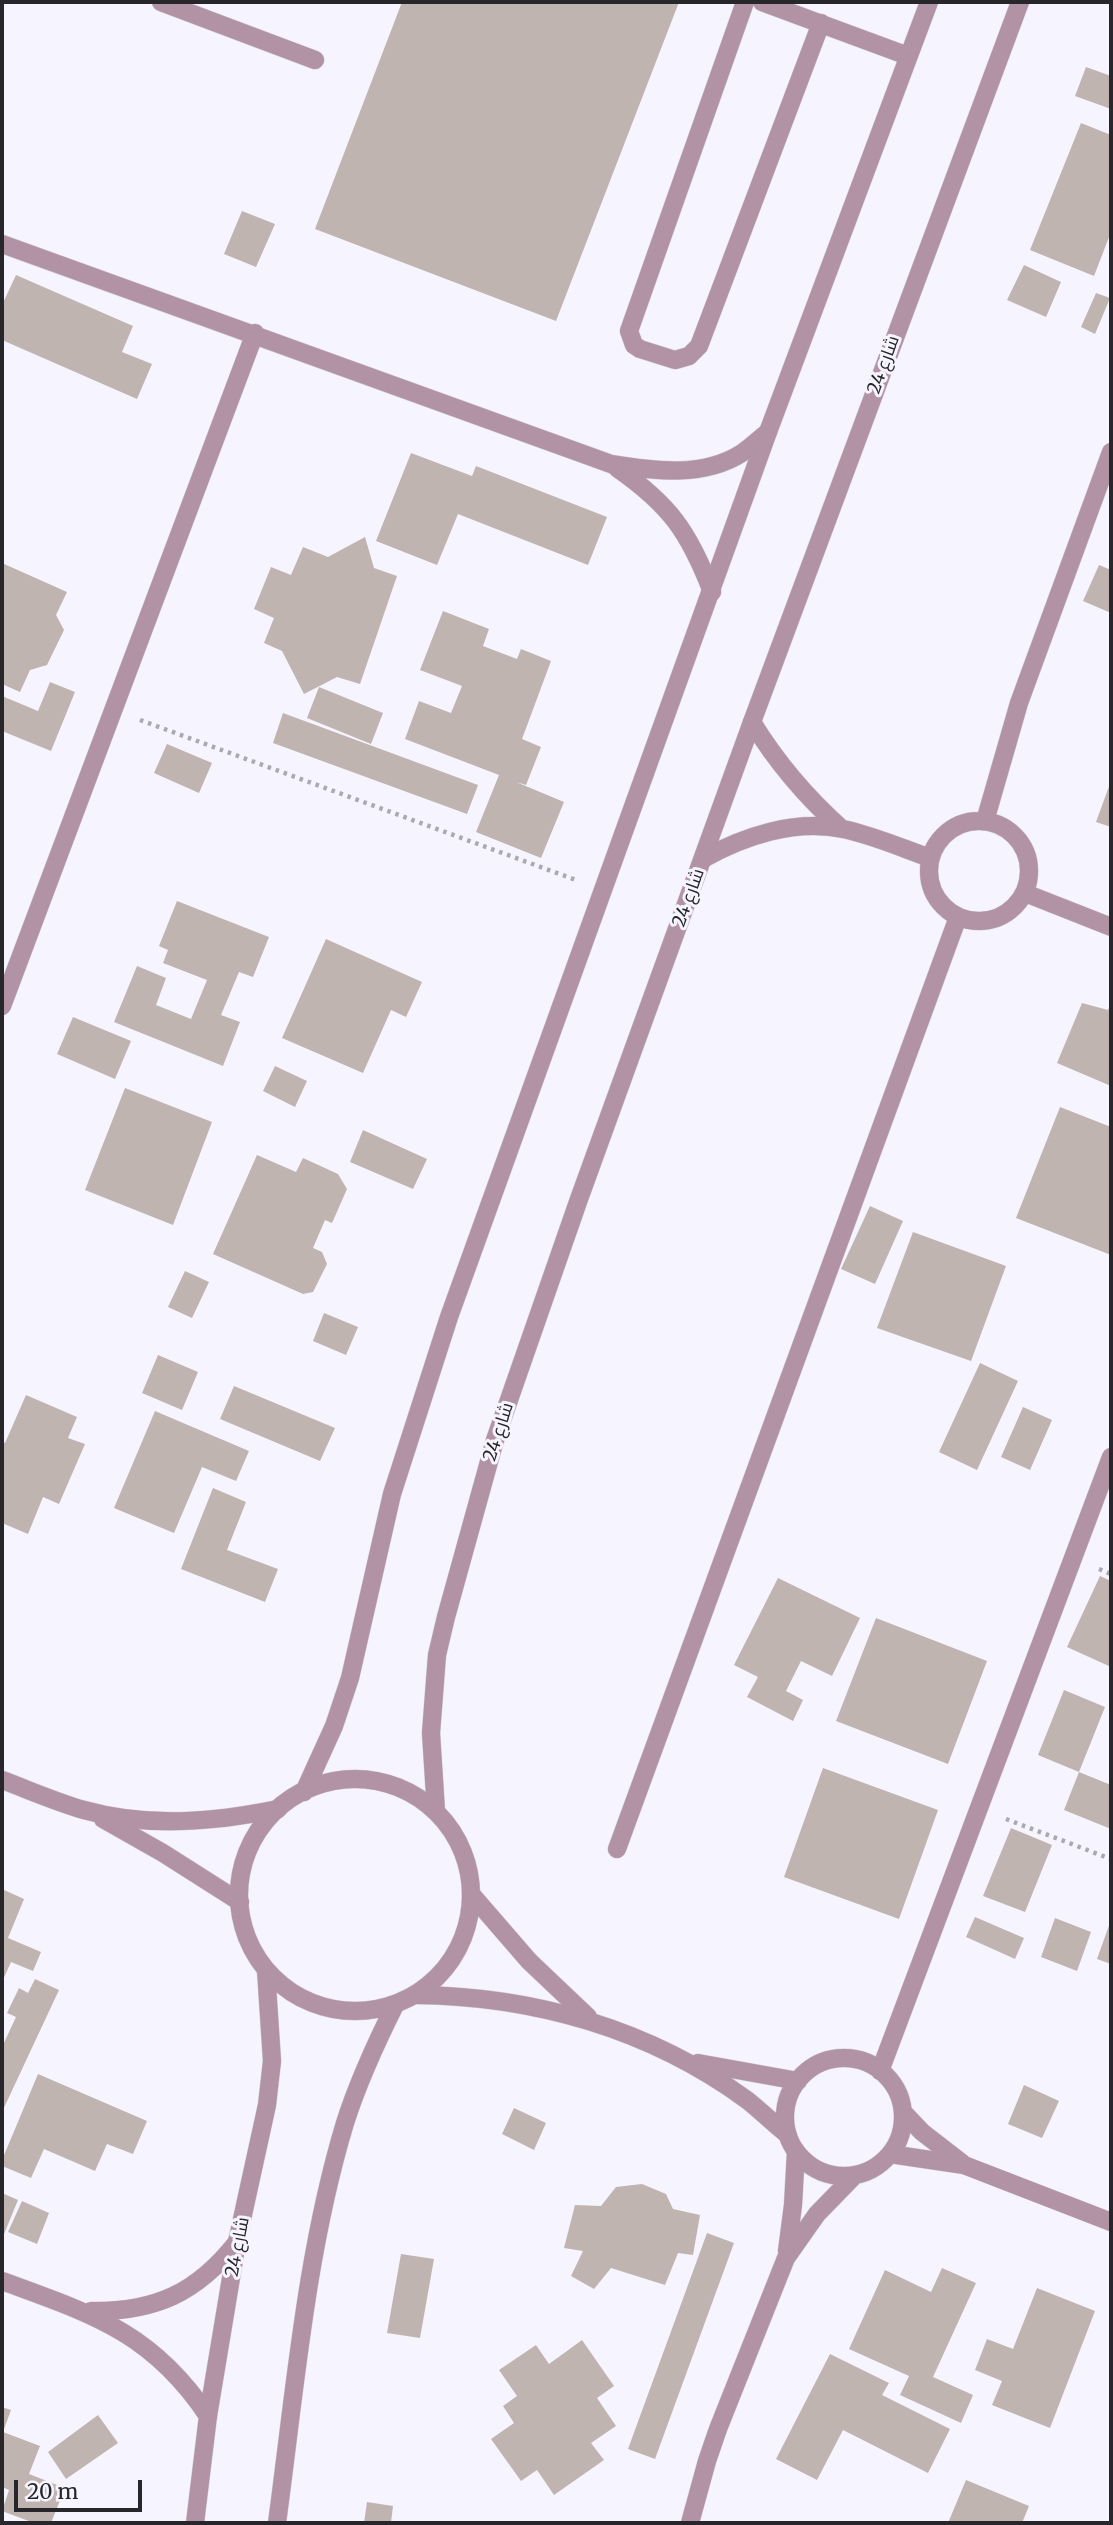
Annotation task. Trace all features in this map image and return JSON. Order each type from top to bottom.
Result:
[{"type":"street","points":[[161,2],[315,60]]},
{"type":"street","points":[[745,2],[629,331],[634,345],[640,349],[675,359],[689,356],[699,346],[821,23]]},
{"type":"street","points":[[762,2],[908,56]]},
{"type":"street","points":[[304,1791],[334,1726],[350,1678],[393,1494],[419,1405],[511,1140],[768,432],[929,2]]},
{"type":"street","name":"شارع 24","points":[[436,1811],[430,1733],[437,1655],[495,1440],[752,722],[1020,2]]},
{"type":"street","points":[[2,244],[255,333],[611,464],[646,470],[679,471],[712,466],[741,453],[768,432]]},
{"type":"street","points":[[2,1006],[111,710],[255,333]]},
{"type":"street","points":[[985,821],[1018,703],[1111,452]]},
{"type":"street","points":[[611,464],[646,488],[678,522],[700,560],[712,592]]},
{"type":"street","points":[[752,722],[789,776],[842,829]]},
{"type":"street","points":[[985,821],[1010,832],[1023,847],[1029,867],[1025,893],[1007,913],[982,922],[958,917],[945,909],[936,898],[928,872],[930,858],[945,834],[958,826],[985,821]]},
{"type":"street","points":[[703,859],[728,845],[774,831],[813,827],[842,829],[930,858]]},
{"type":"street","points":[[1025,893],[1111,926]]},
{"type":"street","points":[[617,1849],[958,917]]},
{"type":"street","points":[[880,2071],[1111,1457]]},
{"type":"street","points":[[359,1779],[387,1783],[413,1794],[436,1811],[451,1829],[462,1849],[469,1871],[471,1894],[465,1934],[446,1969],[415,1995],[395,2005],[367,2011],[348,2011],[312,2003],[287,1990],[266,1970],[252,1950],[243,1927],[240,1902],[243,1868],[256,1836],[278,1809],[304,1791],[330,1781],[359,1779]]},
{"type":"street","points":[[2,1780],[84,1810],[163,1853],[240,1902]]},
{"type":"street","points":[[84,1810],[149,1820],[181,1821],[214,1820],[278,1809]]},
{"type":"street","points":[[471,1894],[529,1961],[593,2021]]},
{"type":"street","name":"شارع 24","points":[[195,2523],[208,2416],[237,2242],[268,2105],[272,2061],[266,1970]]},
{"type":"street","points":[[415,1995],[461,1995],[505,2000],[593,2021],[684,2060],[747,2100],[792,2143],[805,2161],[828,2174],[854,2176]]},
{"type":"street","points":[[277,2523],[307,2302],[334,2162],[360,2081],[395,2005]]},
{"type":"street","points":[[684,2060],[798,2081]]},
{"type":"street","points":[[690,2523],[714,2439],[786,2258],[817,2214],[854,2176],[875,2168],[898,2142],[903,2127],[900,2096],[892,2082],[880,2071],[856,2060],[830,2060],[818,2064],[798,2081],[787,2107],[792,2143],[793,2205],[786,2258]]},
{"type":"street","points":[[903,2112],[922,2132],[964,2165]]},
{"type":"street","points":[[890,2154],[964,2165],[1111,2222]]},
{"type":"street","points":[[84,2311],[135,2309],[182,2292],[203,2279],[237,2242]]},
{"type":"street","points":[[2,2281],[84,2311],[132,2336],[155,2353],[192,2393],[208,2416]]},
{"type":"path","points":[[111,710],[603,890]]},
{"type":"path","points":[[979,1809],[1111,1859]]},
{"type":"building","points":[[402,2],[679,2],[556,321],[315,229]]},
{"type":"building","points":[[1086,67],[1111,76],[1111,109],[1075,96]]},
{"type":"building","points":[[1081,123],[1111,135],[1111,232],[1094,276],[1030,250]]},
{"type":"building","points":[[242,211],[275,224],[256,267],[224,254]]},
{"type":"building","points":[[1024,265],[1061,282],[1046,317],[1007,300]]},
{"type":"building","points":[[16,275],[133,326],[122,352],[152,364],[137,399],[2,340],[2,305]]},
{"type":"building","points":[[1096,293],[1110,298],[1095,334],[1081,327]]},
{"type":"building","points":[[411,453],[472,476],[476,466],[607,517],[588,565],[458,514],[437,565],[376,541]]},
{"type":"building","points":[[365,537],[374,568],[397,576],[360,684],[337,677],[304,694],[282,651],[264,643],[274,618],[254,609],[271,567],[291,575],[303,547],[328,557]]},
{"type":"building","points":[[2,563],[67,592],[56,615],[64,630],[47,665],[30,670],[20,692],[2,684]]},
{"type":"building","points":[[1099,565],[1111,570],[1111,613],[1083,601]]},
{"type":"building","points":[[443,611],[489,629],[483,646],[517,659],[521,649],[551,661],[522,739],[541,747],[526,785],[516,782],[564,802],[541,858],[476,832],[499,775],[405,739],[419,701],[451,713],[462,686],[420,670]]},
{"type":"building","points":[[50,682],[75,692],[51,751],[2,731],[2,696],[38,711]]},
{"type":"building","points":[[319,687],[383,713],[371,744],[307,718]]},
{"type":"building","points":[[283,713],[478,785],[467,814],[273,743]]},
{"type":"building","points":[[167,744],[212,763],[199,793],[154,773]]},
{"type":"building","points":[[1111,781],[1111,827],[1096,822]]},
{"type":"building","points":[[177,901],[269,937],[253,977],[239,972],[221,1015],[240,1022],[223,1066],[114,1022],[137,966],[166,978],[156,1005],[191,1019],[207,980],[163,963],[168,950],[159,946]]},
{"type":"building","points":[[326,939],[422,982],[406,1017],[391,1010],[363,1073],[282,1038]]},
{"type":"building","points":[[1082,1003],[1108,1010],[1111,1003],[1111,1086],[1057,1063]]},
{"type":"building","points":[[73,1017],[131,1041],[115,1079],[57,1054]]},
{"type":"building","points":[[275,1066],[307,1081],[295,1107],[263,1091]]},
{"type":"building","points":[[125,1088],[212,1122],[173,1225],[85,1190]]},
{"type":"building","points":[[1060,1107],[1111,1127],[1111,1255],[1016,1218]]},
{"type":"building","points":[[363,1130],[427,1159],[413,1189],[350,1162]]},
{"type":"building","points":[[257,1155],[296,1172],[303,1158],[338,1174],[347,1189],[332,1223],[325,1220],[313,1248],[322,1252],[327,1264],[313,1292],[303,1294],[213,1254]]},
{"type":"building","points":[[870,1206],[903,1221],[875,1284],[841,1269]]},
{"type":"building","points":[[913,1232],[1006,1266],[971,1361],[877,1328]]},
{"type":"building","points":[[185,1271],[209,1282],[192,1318],[168,1307]]},
{"type":"building","points":[[324,1313],[358,1327],[346,1355],[313,1341]]},
{"type":"building","points":[[158,1355],[198,1372],[182,1410],[142,1393]]},
{"type":"building","points":[[980,1363],[1018,1381],[977,1470],[939,1452]]},
{"type":"building","points":[[234,1386],[335,1428],[320,1461],[220,1419]]},
{"type":"building","points":[[26,1395],[77,1417],[68,1438],[85,1444],[59,1504],[43,1497],[28,1534],[2,1523],[2,1441],[5,1443]]},
{"type":"building","points":[[1023,1407],[1052,1420],[1030,1470],[1001,1457]]},
{"type":"building","points":[[155,1411],[249,1451],[236,1481],[202,1467],[174,1533],[114,1508]]},
{"type":"building","points":[[213,1488],[246,1502],[227,1550],[278,1569],[265,1602],[181,1569]]},
{"type":"building","points":[[1100,1576],[1111,1581],[1111,1667],[1067,1647]]},
{"type":"building","points":[[778,1578],[860,1618],[832,1676],[801,1661],[786,1691],[803,1700],[793,1721],[747,1697],[758,1677],[734,1665]]},
{"type":"building","points":[[876,1618],[987,1661],[948,1764],[836,1721]]},
{"type":"building","points":[[1064,1690],[1105,1707],[1079,1772],[1038,1755]]},
{"type":"building","points":[[823,1768],[938,1810],[899,1919],[784,1877]]},
{"type":"building","points":[[1079,1772],[1111,1785],[1111,1829],[1064,1810]]},
{"type":"building","points":[[1011,1828],[1052,1845],[1025,1912],[983,1896]]},
{"type":"building","points":[[2,1889],[24,1899],[8,1938],[41,1952],[33,1971],[11,1962],[2,1982]]},
{"type":"building","points":[[975,1917],[1024,1938],[1015,1959],[966,1937]]},
{"type":"building","points":[[1055,1918],[1091,1932],[1077,1971],[1041,1957]]},
{"type":"building","points":[[1111,1920],[1111,1964],[1097,1959]]},
{"type":"building","points":[[35,1979],[59,1990],[2,2112],[2,2047],[16,2017],[7,2013],[19,1988],[28,1993]]},
{"type":"building","points":[[38,2074],[147,2121],[133,2154],[107,2144],[95,2171],[44,2149],[31,2178],[2,2166],[2,2160]]},
{"type":"building","points":[[1024,2085],[1059,2101],[1042,2138],[1008,2124]]},
{"type":"building","points":[[514,2108],[546,2123],[534,2150],[502,2134]]},
{"type":"building","points":[[642,2184],[666,2194],[673,2209],[700,2215],[693,2255],[678,2253],[665,2285],[611,2268],[594,2289],[571,2276],[583,2251],[564,2248],[575,2205],[601,2206],[616,2187]]},
{"type":"building","points":[[2,2193],[18,2200],[2,2239]]},
{"type":"building","points":[[22,2201],[49,2213],[37,2244],[8,2232]]},
{"type":"building","points":[[707,2233],[734,2243],[655,2459],[628,2449]]},
{"type":"building","points":[[401,2254],[434,2259],[420,2338],[387,2333]]},
{"type":"building","points":[[942,2268],[976,2283],[933,2377],[973,2395],[961,2423],[900,2395],[909,2376],[849,2349],[885,2270],[931,2292]]},
{"type":"building","points":[[1037,2288],[1095,2311],[1050,2428],[992,2405],[1002,2381],[975,2370],[987,2339],[1013,2349]]},
{"type":"building","points":[[582,2340],[614,2386],[597,2398],[616,2426],[591,2443],[604,2460],[554,2495],[537,2470],[521,2481],[491,2439],[514,2423],[503,2406],[517,2396],[499,2370],[536,2345],[549,2364]]},
{"type":"building","points":[[830,2354],[889,2383],[882,2395],[950,2429],[928,2473],[843,2430],[817,2480],[776,2459]]},
{"type":"building","points":[[2,2407],[11,2410],[3,2432],[40,2446],[29,2474],[65,2488],[51,2523],[34,2523],[2,2511],[9,2490],[2,2487]]},
{"type":"building","points":[[98,2415],[118,2443],[66,2479],[48,2452]]},
{"type":"building","points":[[966,2480],[1029,2506],[1022,2523],[948,2523]]},
{"type":"building","points":[[367,2502],[393,2506],[391,2523],[364,2523]]}]
